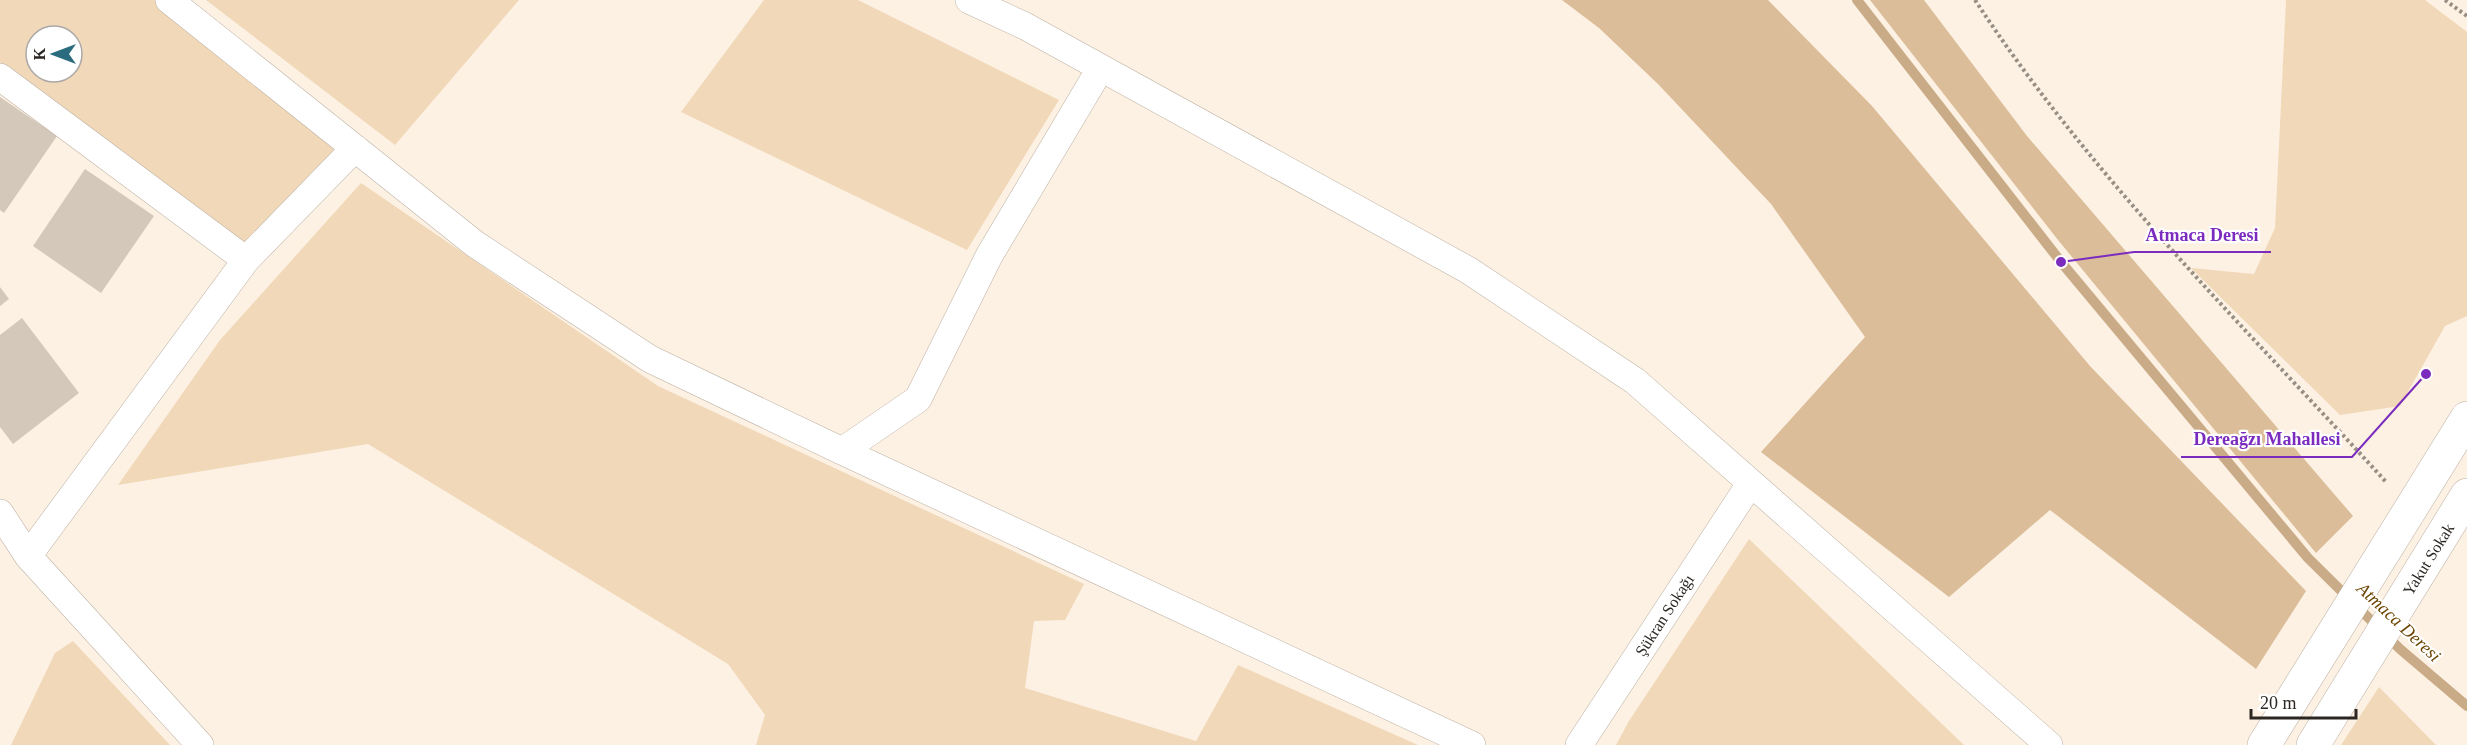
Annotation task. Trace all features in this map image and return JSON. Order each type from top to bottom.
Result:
[{"type":"street","points":[[170,0],[475,244],[650,360],[1472,745]]},
{"type":"street","points":[[969,0],[1025,26],[1468,270],[1635,381],[2049,745]]},
{"type":"street","points":[[842,451],[918,399],[989,256],[1100,69]]},
{"type":"street","points":[[0,77],[246,260]]},
{"type":"street","points":[[28,556],[246,260],[355,148]]},
{"type":"street","points":[[2264,745],[2362,583],[2467,418]]},
{"type":"street","name":"Şükran Sokağı","points":[[1578,745],[1750,484]]},
{"type":"street","name":"Yakut Sokak","points":[[2313,745],[2467,495]]},
{"type":"street","points":[[0,513],[28,556],[200,745]]},
{"type":"path","points":[[1976,0],[2016,62],[2112,183],[2410,508]]},
{"type":"path","points":[[2445,0],[2467,16]]},
{"type":"shaded area","points":[[0,0],[169,0],[355,148],[246,260],[0,77]]},
{"type":"shaded area","points":[[206,0],[519,0],[395,145]]},
{"type":"shaded area","points":[[764,0],[858,0],[1059,100],[967,250],[681,112]]},
{"type":"shaded area","points":[[1562,0],[1768,0],[1872,106],[2090,366],[2306,591],[2256,669],[2050,510],[1949,597],[1761,452],[1865,337],[1771,204],[1658,84],[1599,28]]},
{"type":"shaded area","points":[[1870,0],[1924,0],[2027,136],[2353,516],[2316,553],[2058,240]]},
{"type":"shaded area","points":[[2286,0],[2425,0],[2467,32],[2467,316],[2445,326],[2400,406],[2340,415],[2191,268],[2254,274],[2275,228]]},
{"type":"shaded area","points":[[361,183],[658,386],[1084,584],[1065,620],[1034,621],[1025,688],[1196,741],[1238,665],[1418,745],[756,745],[765,715],[728,664],[368,444],[118,485],[220,340]]},
{"type":"shaded area","points":[[1749,539],[1964,745],[1616,745],[1629,721]]},
{"type":"shaded area","points":[[73,641],[170,745],[11,745],[55,653]]},
{"type":"shaded area","points":[[2379,687],[2436,745],[2341,745]]},
{"type":"building","points":[[0,97],[57,136],[4,213],[0,210]]},
{"type":"building","points":[[85,169],[154,216],[101,293],[33,246]]},
{"type":"building","points":[[0,287],[9,299],[0,306]]},
{"type":"building","points":[[22,318],[79,393],[13,444],[0,427],[0,335]]},
{"type":"waterway","name":"Atmaca Deresi","points":[[1857,0],[2061,262],[2308,558],[2400,649],[2467,706]]},
{"type":"place","name":"Atmaca Deresi","points":[[2061,262]]},
{"type":"place","name":"Dereağzı Mahallesi","points":[[2426,374]]}]
